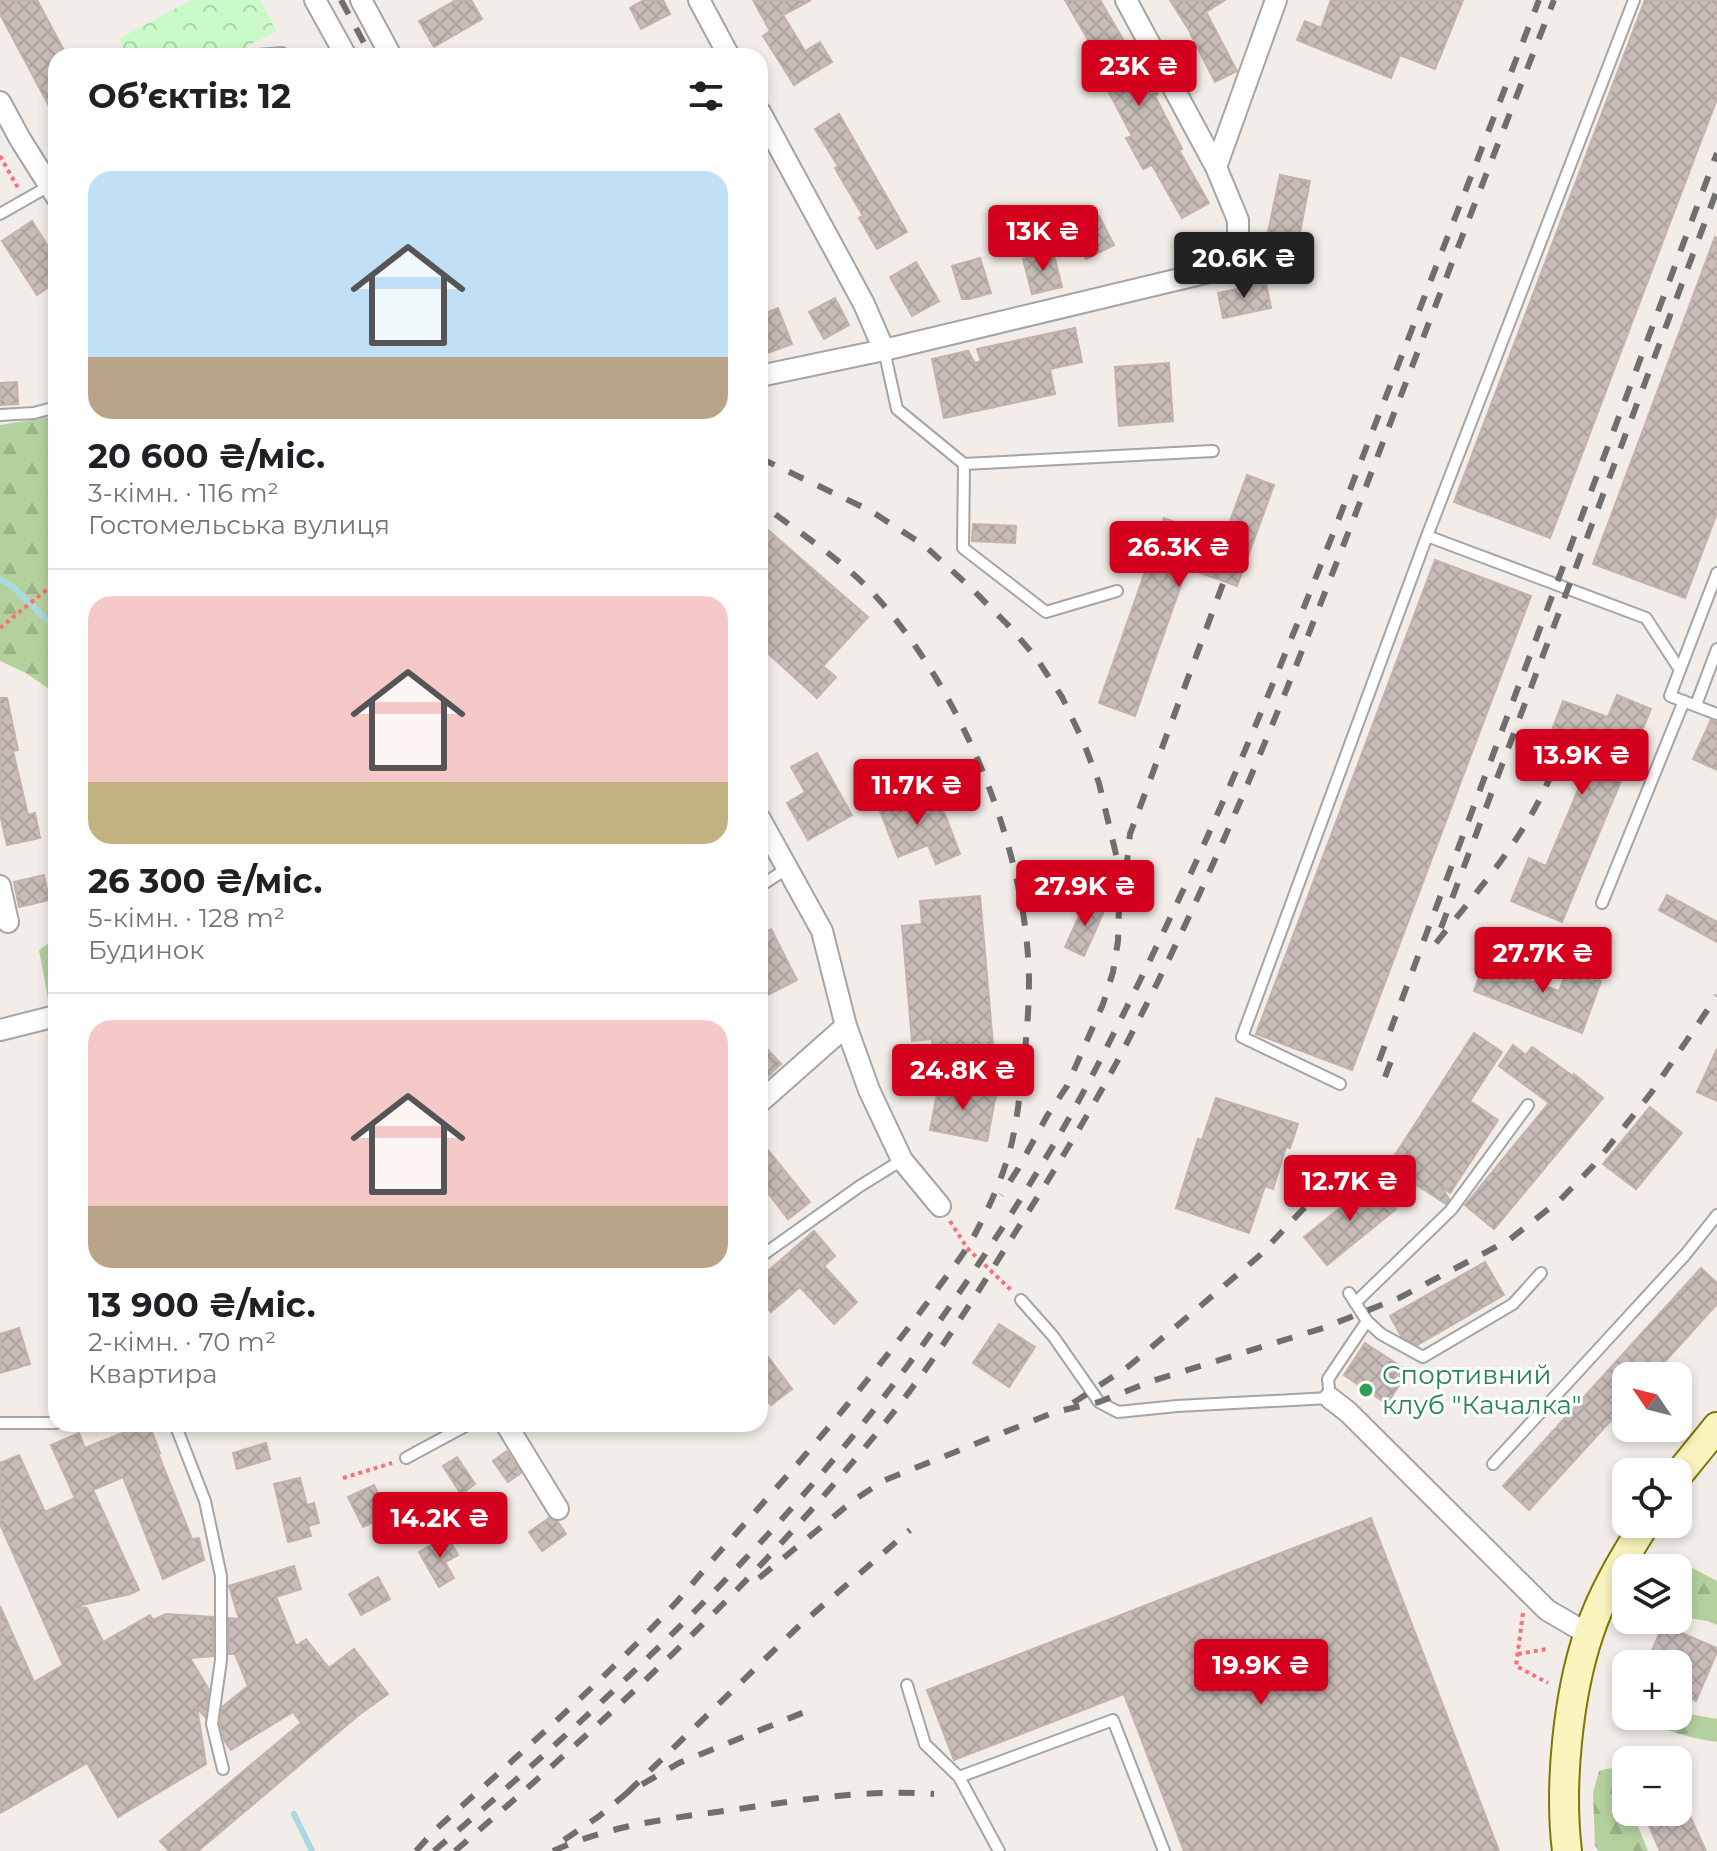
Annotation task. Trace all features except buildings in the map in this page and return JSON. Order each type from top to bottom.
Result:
[{"type":"main road","points":[[1692,1458],[1717,1427]]},
{"type":"main road","points":[[1567,1851],[1564,1830],[1565,1764],[1569,1721],[1588,1634],[1604,1595],[1637,1538]]},
{"type":"street","points":[[315,0],[342,48]]},
{"type":"street","points":[[361,0],[387,48]]},
{"type":"street","points":[[699,0],[725,48]]},
{"type":"street","points":[[768,374],[884,350],[1209,272],[1238,259],[1238,220],[1216,167],[1126,0]]},
{"type":"street","points":[[1216,167],[1276,0]]},
{"type":"street","points":[[0,102],[20,139],[48,179]]},
{"type":"street","points":[[768,127],[864,304],[884,350]]},
{"type":"street","points":[[768,833],[822,931],[846,1026],[869,1090],[902,1160],[940,1206]]},
{"type":"street","points":[[0,886],[8,922]]},
{"type":"street","points":[[0,1030],[48,1018]]},
{"type":"street","points":[[768,1095],[846,1026]]},
{"type":"street","points":[[1330,1398],[1348,1412],[1547,1610],[1588,1634]]},
{"type":"street","points":[[511,1432],[558,1509]]},
{"type":"lane","points":[[1340,1084],[1242,1037],[1427,536],[1634,0]]},
{"type":"lane","points":[[0,214],[48,190]]},
{"type":"lane","points":[[884,350],[897,409],[964,464],[1213,451]]},
{"type":"lane","points":[[0,415],[48,409]]},
{"type":"lane","points":[[964,464],[963,548],[1046,612],[1117,591]]},
{"type":"lane","points":[[1427,536],[1646,618],[1680,670]]},
{"type":"lane","points":[[1717,573],[1670,696],[1717,714]]},
{"type":"lane","points":[[1696,705],[1717,649]]},
{"type":"lane","points":[[1602,903],[1684,701]]},
{"type":"lane","points":[[768,881],[788,868]]},
{"type":"lane","points":[[1528,1105],[1451,1210],[1352,1298],[1367,1321],[1381,1334],[1423,1357],[1513,1304],[1541,1273]]},
{"type":"lane","points":[[768,1251],[902,1160]]},
{"type":"lane","points":[[1493,1464],[1715,1223]]},
{"type":"lane","points":[[1021,1300],[1053,1336],[1099,1402],[1118,1412],[1330,1398],[1328,1379],[1367,1321]]},
{"type":"lane","points":[[0,1423],[48,1423]]},
{"type":"lane","points":[[178,1432],[205,1501],[221,1576],[221,1660],[212,1724],[223,1769]]},
{"type":"lane","points":[[406,1458],[454,1432]]},
{"type":"lane","points":[[907,1685],[925,1744],[959,1777],[999,1851]]},
{"type":"lane","points":[[959,1777],[1113,1720],[1164,1851]]},
{"type":"path","points":[[0,156],[25,200]]},
{"type":"path","points":[[0,628],[48,589]]},
{"type":"path","points":[[940,1206],[967,1248],[1021,1300]]},
{"type":"path","points":[[343,1478],[406,1458]]},
{"type":"path","points":[[1524,1607],[1516,1666],[1548,1683]]},
{"type":"path","points":[[1518,1654],[1547,1649]]},
{"type":"green space","points":[[191,0],[260,0],[276,31],[244,48],[123,48],[119,39]]},
{"type":"green space","points":[[48,417],[48,688],[26,673],[0,661],[0,425]]},
{"type":"green space","points":[[48,944],[48,999],[39,950]]},
{"type":"green space","points":[[1692,1568],[1717,1581],[1717,1625],[1692,1618]]},
{"type":"green space","points":[[1692,1715],[1717,1719],[1717,1742],[1668,1730],[1692,1730]]},
{"type":"green space","points":[[1612,1769],[1612,1826],[1638,1826],[1648,1851],[1599,1851],[1595,1846],[1593,1793],[1599,1771]]},
{"type":"waterway","points":[[0,579],[12,586],[48,621]]},
{"type":"waterway","points":[[294,1814],[312,1851]]},
{"type":"railway","points":[[341,0],[367,48]]},
{"type":"railway","points":[[434,1851],[639,1666],[705,1601],[829,1465],[941,1319],[1046,1158],[1096,1069],[1151,958],[1257,722],[1330,542],[1539,0]]},
{"type":"railway","points":[[455,1851],[630,1695],[741,1585],[846,1470],[896,1409],[942,1345],[1077,1133],[1166,966],[1250,778],[1554,0]]},
{"type":"railway","points":[[1379,1061],[1717,153]]},
{"type":"railway","points":[[1441,928],[1717,190]]},
{"type":"railway","points":[[768,462],[871,511],[925,546],[969,586],[1035,656],[1062,697],[1099,783],[1120,871],[1118,941],[1113,972],[1103,1004],[1067,1086],[1001,1195]]},
{"type":"railway","points":[[416,1851],[641,1639],[817,1441],[967,1248],[990,1204],[1010,1150],[1023,1065],[1029,979],[1016,876],[1002,823],[959,720],[933,672],[903,629],[858,578],[768,509]]},
{"type":"railway","points":[[1126,871],[1130,834],[1224,581]]},
{"type":"railway","points":[[1436,943],[1514,842],[1551,775]]},
{"type":"railway","points":[[759,1578],[854,1500],[885,1480],[1055,1412],[1099,1402],[1152,1381],[1323,1328],[1399,1298],[1509,1240],[1560,1200],[1594,1165],[1651,1093],[1717,996]]},
{"type":"railway","points":[[1385,1077],[1396,1048]]},
{"type":"railway","points":[[1073,1403],[1129,1366],[1259,1256],[1321,1190]]},
{"type":"railway","points":[[627,1793],[799,1626],[910,1530]]},
{"type":"railway","points":[[564,1840],[627,1793],[679,1763],[817,1707]]},
{"type":"railway","points":[[553,1851],[596,1835],[686,1816],[833,1796],[934,1794]]},
{"type":"place","name":"Спортивний клуб \"Качалка\"","points":[[1366,1390]]}]
